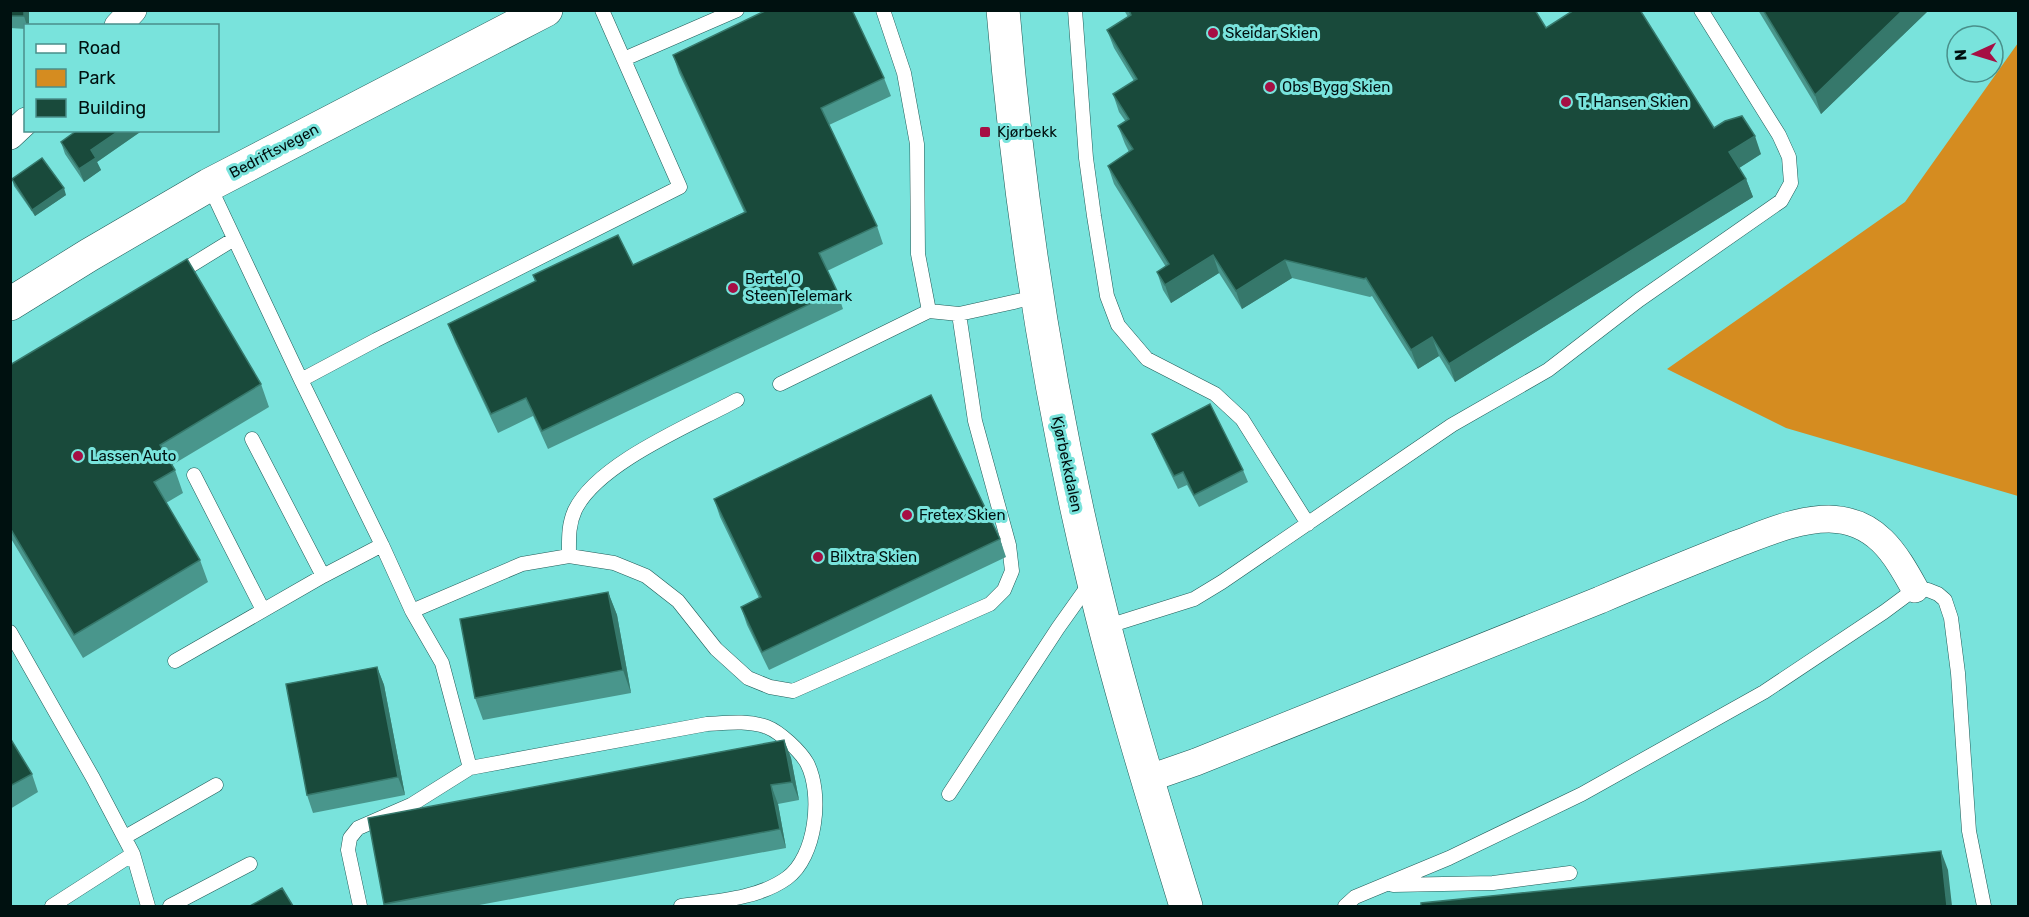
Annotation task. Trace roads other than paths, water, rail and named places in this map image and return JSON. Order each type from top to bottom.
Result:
[{"type":"street","points":[[120,24],[133,10]]},
{"type":"street","name":"Bedriftsvegen","points":[[10,304],[208,185],[546,10]]},
{"type":"street","name":"Kjørbekkdalen","points":[[1003,10],[1008,75],[1036,297],[1065,455],[1105,627],[1147,779],[1186,906]]},
{"type":"street","points":[[10,136],[24,123]]},
{"type":"street","points":[[1147,779],[1542,624],[1690,562],[1773,530],[1802,522],[1830,519],[1857,524],[1882,539],[1899,559],[1915,589]]},
{"type":"lane","points":[[301,380],[680,186],[602,10]]},
{"type":"lane","points":[[624,59],[737,10]]},
{"type":"lane","points":[[883,10],[904,73],[917,144],[918,254],[929,311]]},
{"type":"lane","points":[[1075,10],[1086,158],[1107,296],[1118,325],[1147,359],[1215,394],[1242,419],[1308,524]]},
{"type":"lane","points":[[1105,627],[1194,599],[1222,582],[1452,425],[1548,370],[1639,300],[1781,201],[1791,183],[1790,157],[1779,135],[1701,10]]},
{"type":"lane","points":[[208,185],[412,611],[442,663],[470,768]]},
{"type":"lane","points":[[163,283],[234,239]]},
{"type":"lane","points":[[780,384],[929,311],[959,314],[1036,297]]},
{"type":"lane","points":[[412,611],[522,564],[569,556],[614,563],[646,576],[678,601],[716,649],[748,678],[770,687],[793,691],[990,604],[1004,590],[1012,571],[1009,545],[975,421],[959,314]]},
{"type":"lane","points":[[569,556],[569,530],[575,510],[593,486],[622,461],[738,400]]},
{"type":"lane","points":[[252,439],[322,576]]},
{"type":"lane","points":[[194,475],[263,610]]},
{"type":"lane","points":[[176,661],[322,576],[382,545]]},
{"type":"lane","points":[[950,794],[1058,628],[1093,579]]},
{"type":"lane","points":[[1345,906],[1354,897],[1449,858],[1582,794],[1764,692],[1915,589],[1938,594],[1945,600],[1951,618],[1958,673],[1969,831],[1984,906]]},
{"type":"lane","points":[[10,632],[125,837],[133,854],[148,906]]},
{"type":"lane","points":[[360,906],[348,850],[351,838],[358,828],[411,805],[470,768],[707,724],[741,723],[767,727],[789,741],[807,763],[814,791],[813,828],[804,860],[788,877],[772,887],[734,899],[681,906]]},
{"type":"lane","points":[[125,837],[216,785]]},
{"type":"lane","points":[[52,906],[133,854]]},
{"type":"lane","points":[[170,906],[250,864]]},
{"type":"lane","points":[[1384,886],[1493,883],[1570,873]]},
{"type":"place","name":"Skeidar Skien","points":[[1213,33]]},
{"type":"place","name":"Obs Bygg Skien","points":[[1270,87]]},
{"type":"place","name":"T. Hansen Skien","points":[[1566,102]]},
{"type":"place","name":"Kjørbekk","points":[[985,132]]},
{"type":"place","name":"Bertel O Steen Telemark","points":[[733,288]]},
{"type":"place","name":"Lassen Auto","points":[[78,456]]},
{"type":"place","name":"Fretex Skien","points":[[907,515]]},
{"type":"place","name":"Bilxtra Skien","points":[[818,557]]}]
